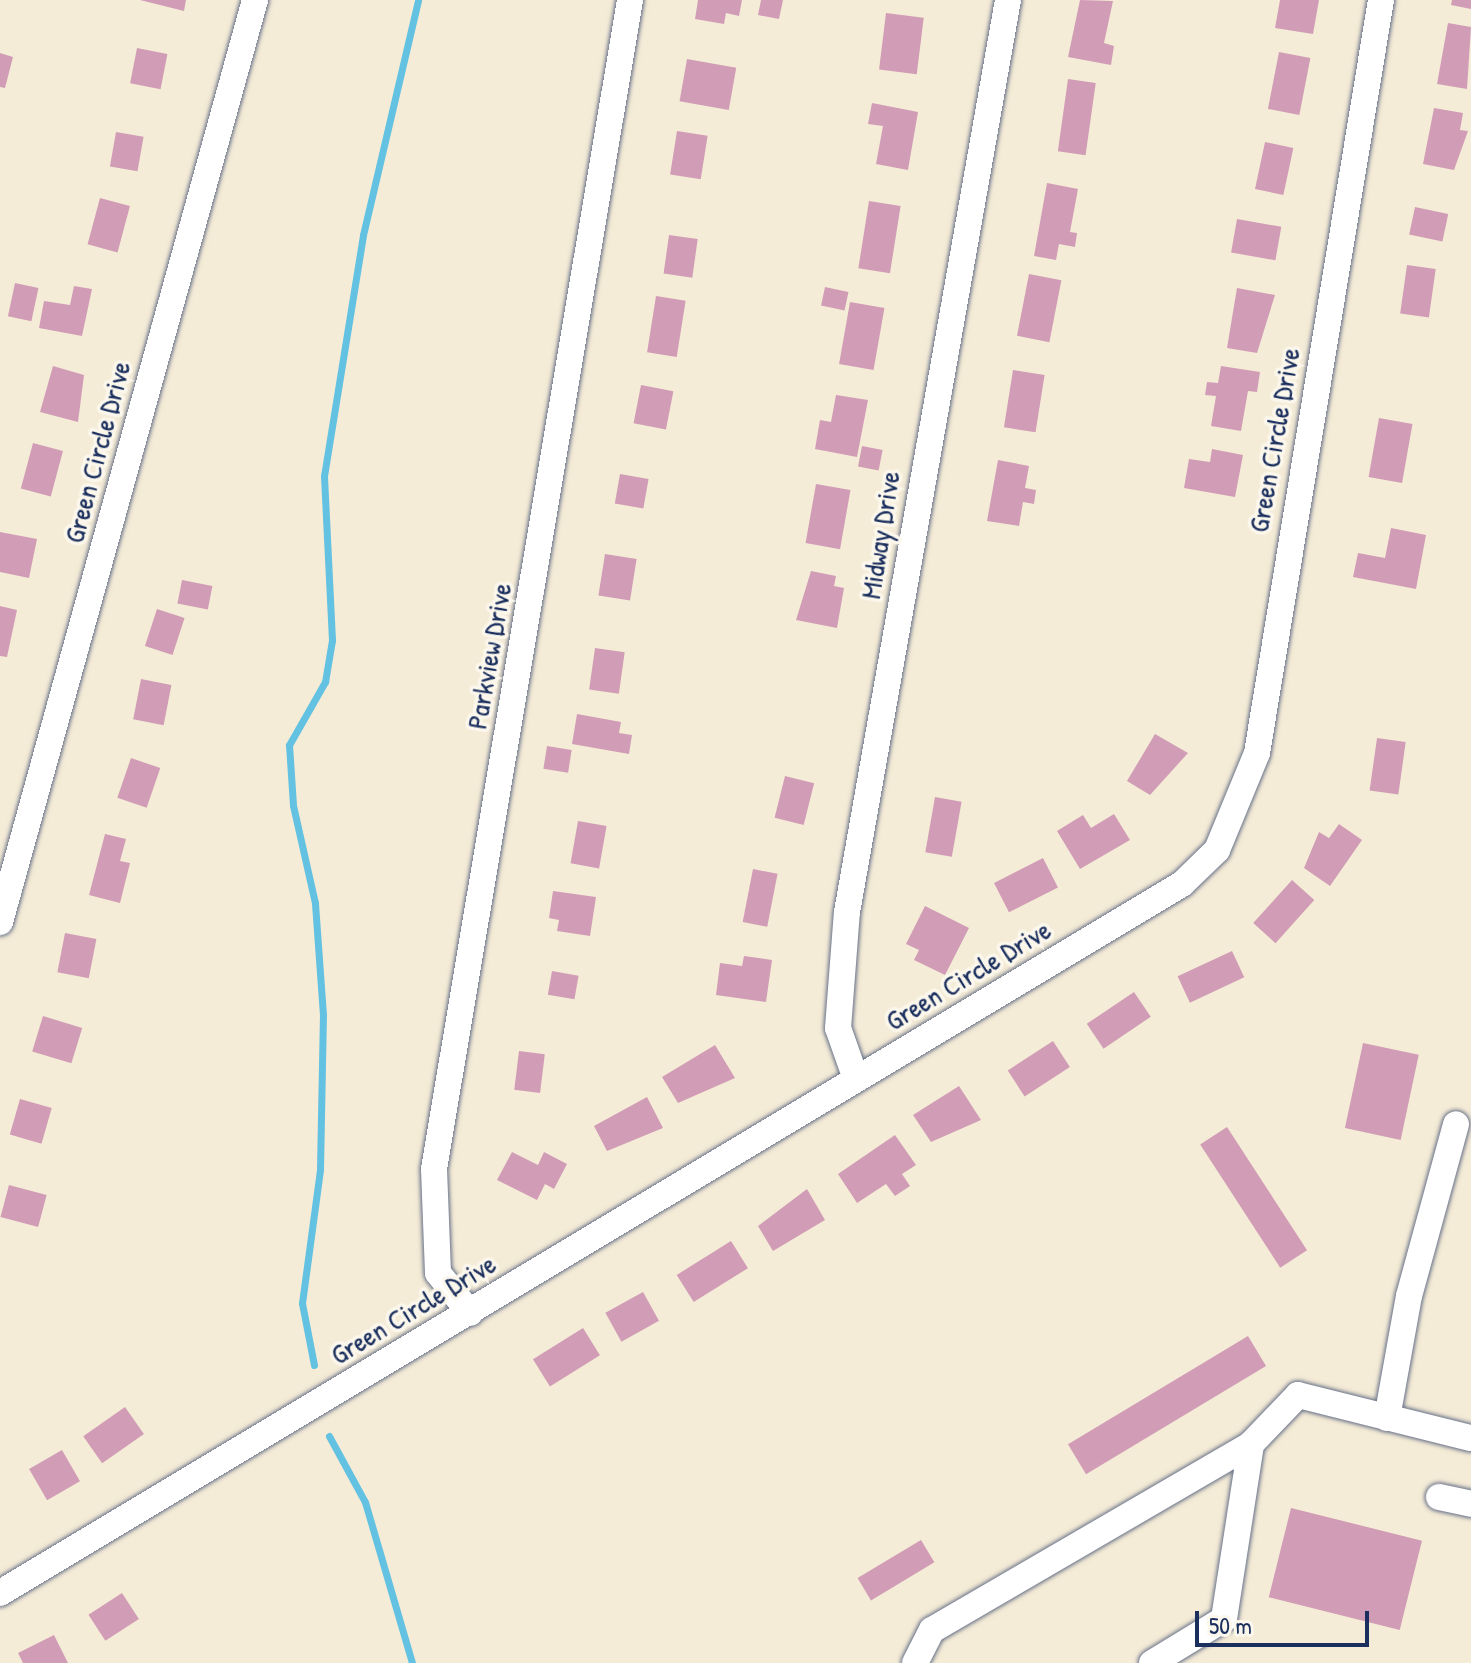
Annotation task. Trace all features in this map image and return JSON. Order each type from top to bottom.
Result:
[{"type":"street","name":"Green Circle Drive","points":[[0,922],[255,0]]},
{"type":"street","name":"Parkview Drive","points":[[470,1313],[438,1273],[434,1169],[630,0]]},
{"type":"street","name":"Midway Drive","points":[[856,1079],[838,1028],[847,912],[1008,0]]},
{"type":"street","name":"Green Circle Drive","points":[[0,1593],[1182,884],[1217,850],[1239,811],[1257,753],[1381,0]]},
{"type":"street","points":[[1387,1418],[1409,1296],[1456,1124]]},
{"type":"street","points":[[915,1663],[932,1630],[1251,1444],[1298,1395],[1471,1438]]},
{"type":"street","points":[[1152,1663],[1224,1619],[1251,1444]]},
{"type":"street","points":[[1439,1497],[1471,1504]]},
{"type":"building","points":[[140,0],[186,0],[184,11]]},
{"type":"building","points":[[698,0],[742,0],[739,16],[726,13],[724,24],[695,19]]},
{"type":"building","points":[[761,0],[783,0],[779,19],[758,15]]},
{"type":"building","points":[[1080,0],[1113,1],[1104,43],[1114,46],[1111,65],[1068,57]]},
{"type":"building","points":[[1280,0],[1319,0],[1313,34],[1275,28]]},
{"type":"building","points":[[1452,0],[1471,0],[1471,9],[1451,5]]},
{"type":"building","points":[[886,13],[924,18],[917,74],[879,70]]},
{"type":"building","points":[[1448,23],[1471,27],[1467,89],[1437,84]]},
{"type":"building","points":[[137,48],[167,54],[161,89],[130,83]]},
{"type":"building","points":[[1279,52],[1310,58],[1299,115],[1268,109]]},
{"type":"building","points":[[0,53],[13,57],[5,88],[0,87]]},
{"type":"building","points":[[687,59],[736,68],[729,110],[680,101]]},
{"type":"building","points":[[1068,79],[1096,83],[1086,155],[1058,151]]},
{"type":"building","points":[[872,103],[918,112],[908,170],[876,164],[883,126],[868,124]]},
{"type":"building","points":[[1434,108],[1463,113],[1460,130],[1468,131],[1454,170],[1423,164]]},
{"type":"building","points":[[677,131],[708,136],[701,179],[670,174]]},
{"type":"building","points":[[116,132],[144,137],[137,171],[110,166]]},
{"type":"building","points":[[1265,142],[1293,148],[1283,195],[1255,189]]},
{"type":"building","points":[[1047,183],[1078,189],[1070,232],[1077,233],[1075,247],[1059,244],[1056,260],[1034,256]]},
{"type":"building","points":[[100,198],[130,206],[118,252],[88,244]]},
{"type":"building","points":[[869,201],[901,206],[890,273],[858,268]]},
{"type":"building","points":[[1415,207],[1448,214],[1442,241],[1409,234]]},
{"type":"building","points":[[1237,219],[1281,227],[1275,260],[1231,252]]},
{"type":"building","points":[[669,235],[698,239],[692,278],[664,274]]},
{"type":"building","points":[[1407,265],[1436,269],[1429,318],[1400,314]]},
{"type":"building","points":[[1029,274],[1061,280],[1049,342],[1017,336]]},
{"type":"building","points":[[15,283],[38,288],[31,321],[8,316]]},
{"type":"building","points":[[74,286],[92,289],[82,336],[39,328],[44,301],[70,305]]},
{"type":"building","points":[[825,287],[848,292],[845,311],[821,306]]},
{"type":"building","points":[[1237,288],[1275,295],[1257,353],[1227,348]]},
{"type":"building","points":[[656,296],[686,301],[677,357],[647,352]]},
{"type":"building","points":[[850,302],[884,308],[874,370],[839,364]]},
{"type":"building","points":[[53,366],[84,375],[78,422],[40,412]]},
{"type":"building","points":[[1221,366],[1260,372],[1257,392],[1248,391],[1241,431],[1211,426],[1216,396],[1205,395],[1207,382],[1218,383]]},
{"type":"building","points":[[1013,370],[1045,375],[1036,432],[1004,427]]},
{"type":"building","points":[[641,385],[673,391],[666,430],[634,423]]},
{"type":"building","points":[[836,395],[868,400],[857,457],[815,449],[820,420],[831,422]]},
{"type":"building","points":[[1379,418],[1412,424],[1402,483],[1369,477]]},
{"type":"building","points":[[33,443],[63,451],[51,496],[21,488]]},
{"type":"building","points":[[862,446],[883,450],[879,471],[858,467]]},
{"type":"building","points":[[1212,449],[1243,455],[1235,497],[1184,488],[1189,459],[1210,462]]},
{"type":"building","points":[[998,460],[1029,466],[1025,488],[1036,490],[1034,504],[1023,502],[1019,526],[987,521]]},
{"type":"building","points":[[620,474],[649,479],[643,509],[615,504]]},
{"type":"building","points":[[816,484],[850,490],[840,549],[806,543]]},
{"type":"building","points":[[1391,528],[1426,535],[1416,589],[1353,577],[1358,553],[1385,558]]},
{"type":"building","points":[[0,532],[37,539],[29,578],[0,572]]},
{"type":"building","points":[[605,554],[637,559],[630,600],[598,595]]},
{"type":"building","points":[[811,571],[836,576],[834,586],[844,588],[837,628],[796,620]]},
{"type":"building","points":[[182,580],[212,586],[208,609],[177,604]]},
{"type":"building","points":[[0,606],[17,610],[7,657],[0,656]]},
{"type":"building","points":[[157,609],[185,618],[173,655],[145,646]]},
{"type":"building","points":[[595,648],[625,652],[619,694],[589,690]]},
{"type":"building","points":[[141,679],[171,685],[164,725],[133,719]]},
{"type":"building","points":[[577,714],[621,722],[619,733],[632,735],[629,754],[572,744]]},
{"type":"building","points":[[1155,734],[1188,753],[1150,795],[1127,781]]},
{"type":"building","points":[[1377,738],[1406,742],[1398,795],[1370,790]]},
{"type":"building","points":[[547,746],[572,750],[568,773],[543,769]]},
{"type":"building","points":[[131,758],[160,768],[147,808],[117,798]]},
{"type":"building","points":[[785,776],[814,783],[804,825],[775,818]]},
{"type":"building","points":[[935,797],[962,802],[952,857],[925,852]]},
{"type":"building","points":[[1114,814],[1130,840],[1080,869],[1057,831],[1083,815],[1091,828]]},
{"type":"building","points":[[578,821],[607,826],[599,868],[571,863]]},
{"type":"building","points":[[1339,824],[1362,840],[1330,886],[1304,868],[1319,832],[1329,838]]},
{"type":"building","points":[[105,834],[126,839],[120,861],[130,863],[120,903],[89,895]]},
{"type":"building","points":[[1043,858],[1058,887],[1009,912],[994,883]]},
{"type":"building","points":[[753,869],[778,874],[767,927],[743,922]]},
{"type":"building","points":[[1292,880],[1314,900],[1275,943],[1253,923]]},
{"type":"building","points":[[553,891],[596,897],[590,936],[557,931],[559,920],[549,918]]},
{"type":"building","points":[[925,906],[969,928],[945,975],[914,960],[919,950],[906,944]]},
{"type":"building","points":[[65,933],[96,939],[89,978],[57,972]]},
{"type":"building","points":[[1232,951],[1244,977],[1190,1003],[1178,976]]},
{"type":"building","points":[[744,956],[772,960],[766,1002],[716,995],[720,963],[742,966]]},
{"type":"building","points":[[552,971],[579,976],[574,999],[548,995]]},
{"type":"building","points":[[1134,992],[1151,1017],[1104,1049],[1087,1024]]},
{"type":"building","points":[[43,1016],[82,1028],[71,1063],[32,1051]]},
{"type":"building","points":[[1053,1041],[1070,1067],[1025,1096],[1008,1070]]},
{"type":"building","points":[[1363,1043],[1419,1055],[1401,1140],[1345,1128]]},
{"type":"building","points":[[715,1045],[735,1078],[678,1103],[662,1077]]},
{"type":"building","points":[[519,1051],[545,1054],[540,1093],[514,1090]]},
{"type":"building","points":[[959,1086],[981,1120],[931,1142],[913,1115]]},
{"type":"building","points":[[647,1097],[663,1128],[607,1151],[594,1126]]},
{"type":"building","points":[[20,1099],[52,1108],[42,1144],[10,1135]]},
{"type":"building","points":[[1227,1127],[1307,1250],[1280,1268],[1200,1144]]},
{"type":"building","points":[[895,1135],[916,1165],[902,1174],[910,1186],[895,1196],[886,1184],[857,1203],[838,1174]]},
{"type":"building","points":[[512,1152],[538,1165],[544,1152],[567,1164],[554,1189],[545,1184],[537,1200],[497,1180]]},
{"type":"building","points":[[9,1185],[47,1195],[38,1227],[0,1217]]},
{"type":"building","points":[[807,1189],[825,1220],[773,1251],[758,1226]]},
{"type":"building","points":[[731,1241],[748,1268],[694,1302],[677,1275]]},
{"type":"building","points":[[643,1292],[659,1321],[621,1342],[605,1313]]},
{"type":"building","points":[[583,1328],[600,1355],[550,1386],[533,1359]]},
{"type":"building","points":[[1248,1336],[1266,1366],[1086,1474],[1068,1444]]},
{"type":"building","points":[[125,1407],[144,1434],[102,1463],[83,1436]]},
{"type":"building","points":[[62,1450],[80,1481],[47,1500],[29,1469]]},
{"type":"building","points":[[1291,1508],[1422,1541],[1400,1630],[1269,1597]]},
{"type":"building","points":[[921,1540],[934,1562],[871,1600],[858,1578]]},
{"type":"building","points":[[122,1593],[139,1619],[105,1641],[88,1615]]},
{"type":"building","points":[[54,1635],[68,1663],[23,1663],[18,1653]]},
{"type":"waterway","points":[[314,1365],[302,1303],[320,1169],[323,1015],[315,903],[293,805],[289,745],[325,682],[332,640],[324,476],[363,235],[418,0]]},
{"type":"waterway","points":[[329,1436],[365,1502],[412,1663]]}]
